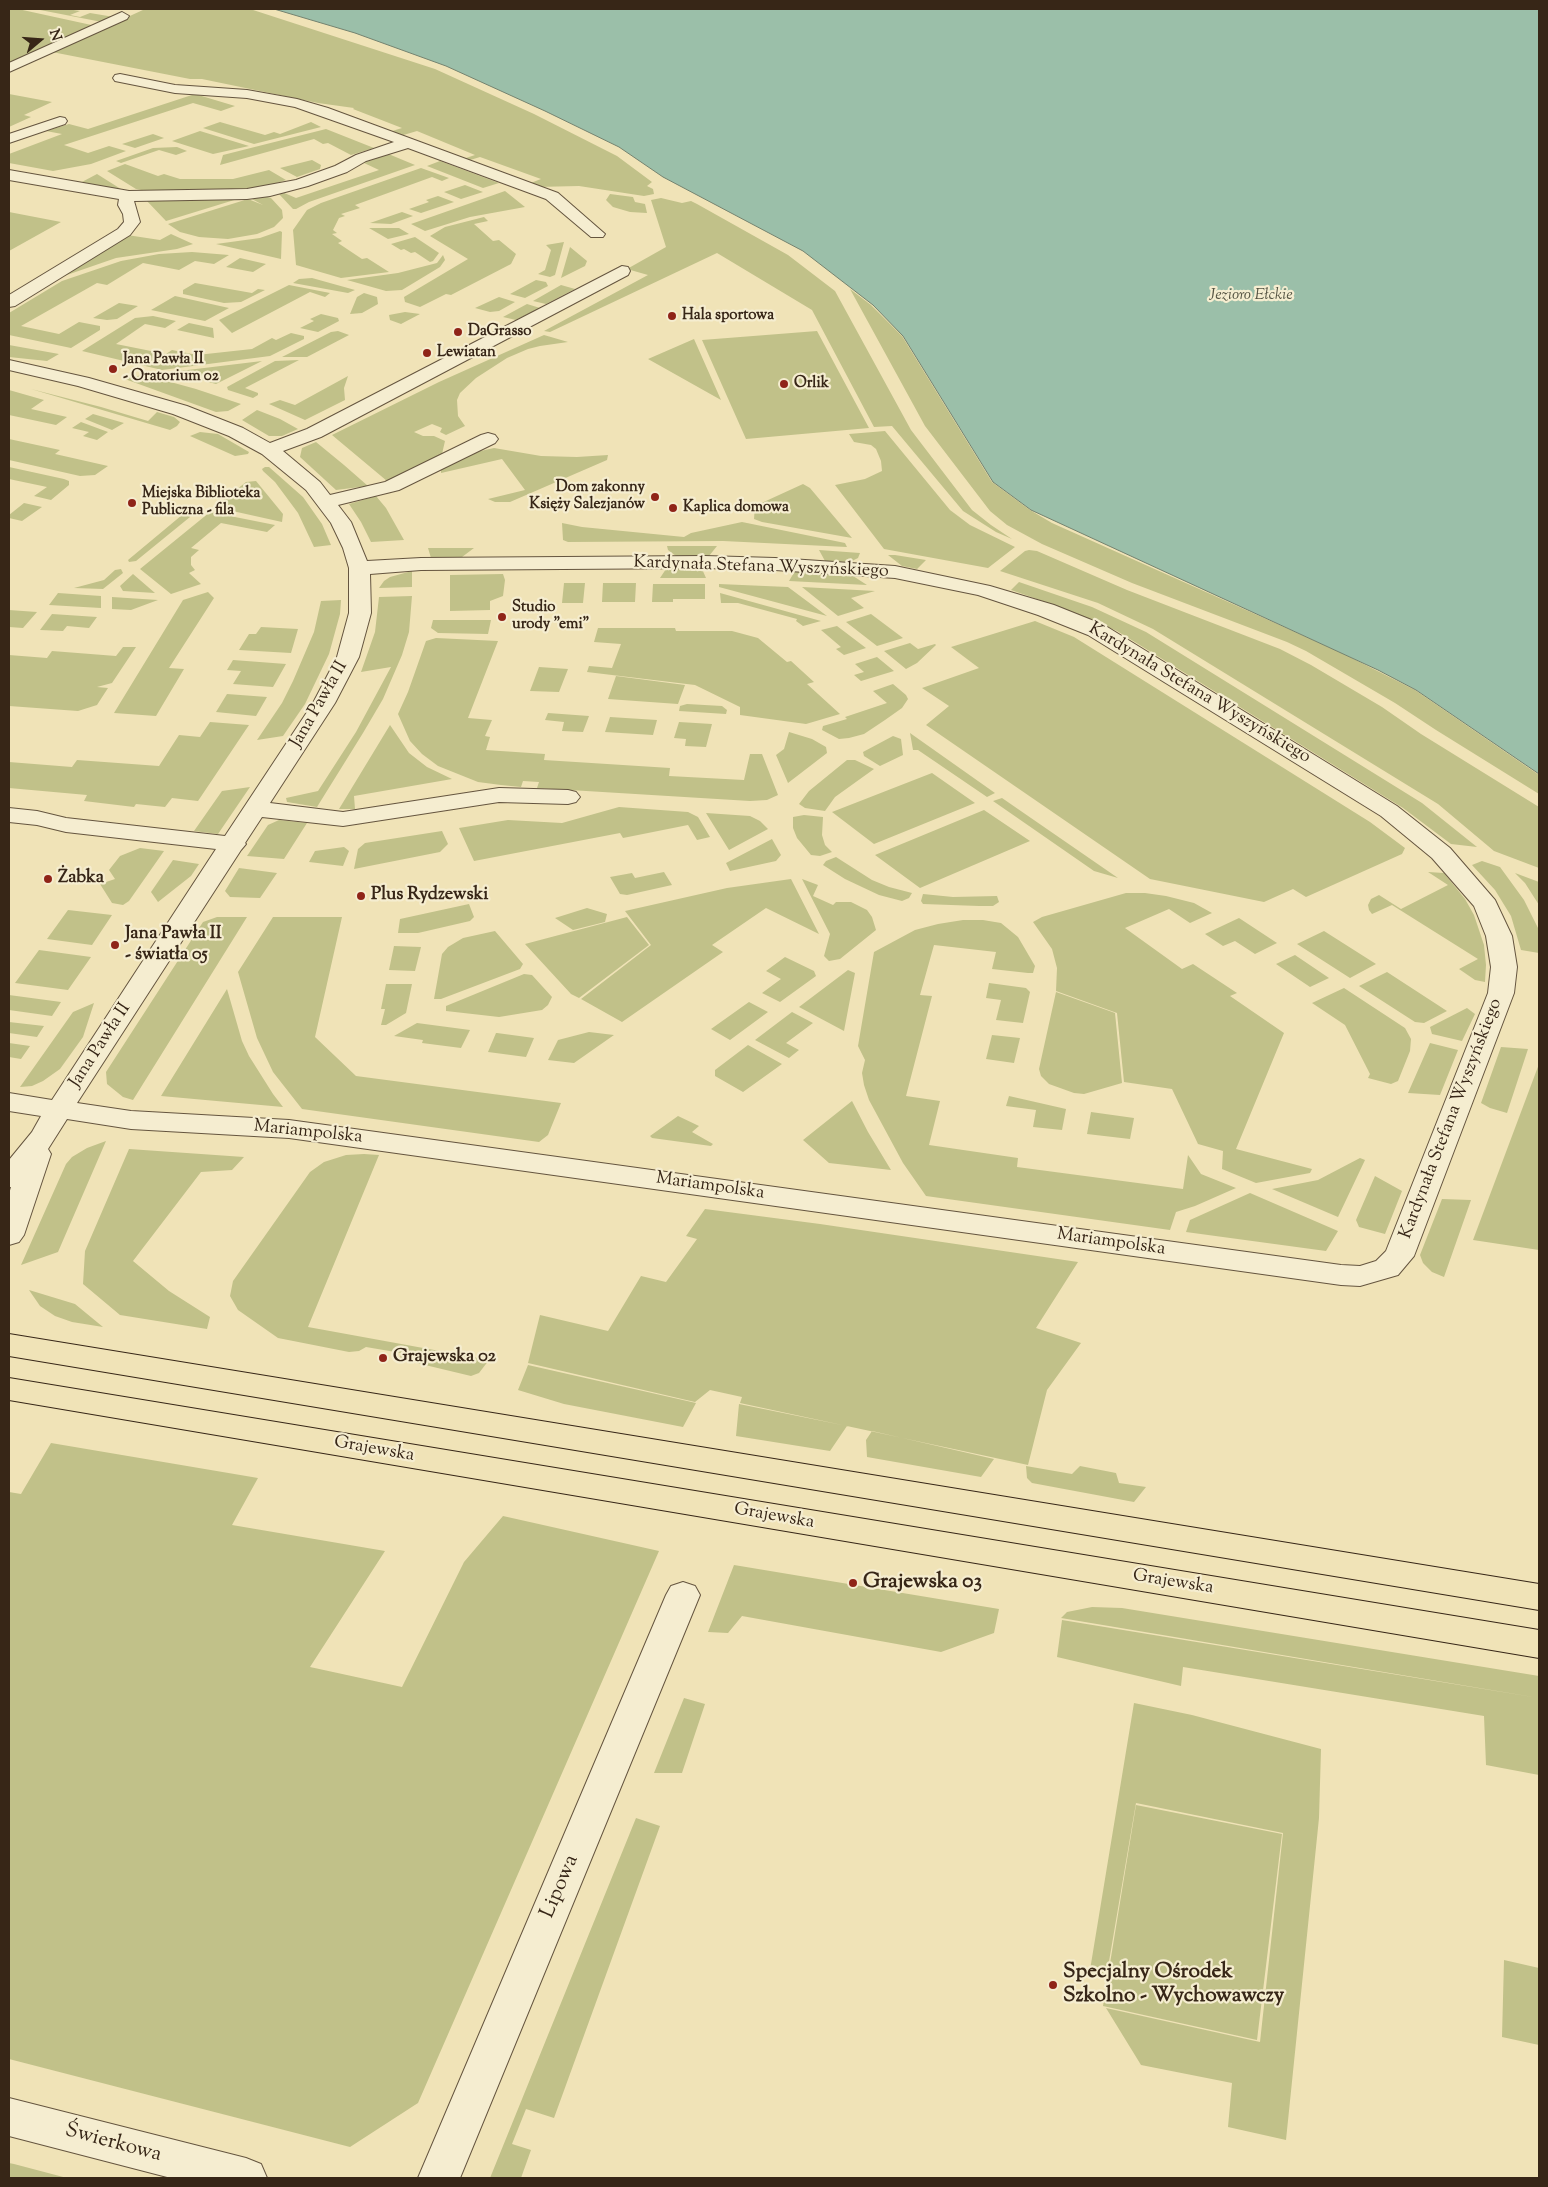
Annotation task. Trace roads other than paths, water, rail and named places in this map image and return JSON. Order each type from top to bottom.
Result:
[{"type":"main road","points":[[9,1345],[1539,1597]]},
{"type":"main road","name":"Grajewska","points":[[9,1389],[1539,1644]]},
{"type":"street","points":[[9,68],[122,16]]},
{"type":"street","points":[[120,78],[175,89],[247,94],[298,103],[552,196],[597,234]]},
{"type":"street","points":[[9,139],[60,121]]},
{"type":"street","points":[[9,175],[129,196],[217,195],[270,191],[292,186],[330,173],[360,158],[407,143]]},
{"type":"street","points":[[9,302],[130,226],[132,218],[126,206],[126,200],[129,196]]},
{"type":"street","points":[[269,450],[314,433],[622,271]]},
{"type":"street","name":"Jana Pawła II","points":[[9,365],[83,382],[180,410],[236,432],[269,450],[306,480],[326,502],[347,534],[359,568],[360,613],[348,656],[324,703],[234,844],[58,1111],[43,1137],[9,1178]]},
{"type":"street","points":[[326,502],[392,486],[488,439]]},
{"type":"street","name":"Kardynała Stefana Wyszyńskiego","points":[[359,568],[421,564],[705,562],[775,564],[895,572],[983,590],[1046,610],[1096,630],[1389,811],[1440,853],[1468,882],[1486,905],[1498,936],[1504,967],[1502,994],[1399,1256],[1387,1268],[1360,1276]]},
{"type":"street","points":[[256,809],[343,819],[499,795],[568,798]]},
{"type":"street","points":[[9,815],[37,818],[66,825],[234,844]]},
{"type":"street","name":"Mariampolska","points":[[9,1102],[58,1111],[132,1120],[289,1129],[1341,1275],[1360,1276]]},
{"type":"street","name":"Jana Pawła II","points":[[9,1235],[43,1137]]},
{"type":"street","name":"Lipowa","points":[[439,2178],[683,1595]]},
{"type":"street","name":"Świerkowa","points":[[9,2117],[246,2178]]},
{"type":"water","name":"Jezioro Ełckie","points":[[274,9],[1539,9],[1539,774],[1416,690],[1378,670],[1031,510],[993,482],[903,336],[873,305],[803,251],[663,177],[619,147],[545,111],[446,66],[355,33]]},
{"type":"place","name":"Hala sportowa","points":[[672,316]]},
{"type":"place","name":"DaGrasso","points":[[458,332]]},
{"type":"place","name":"Lewiatan","points":[[427,353]]},
{"type":"place","name":"Jana Pawła II - Oratorium 02","points":[[113,369]]},
{"type":"place","name":"Orlik","points":[[784,384]]},
{"type":"place","name":"Dom zakonny Księży Salezjanów","points":[[655,497]]},
{"type":"place","name":"Miejska Biblioteka Publiczna - fila","points":[[132,503]]},
{"type":"place","name":"Kaplica domowa","points":[[673,508]]},
{"type":"place","name":"Studio urody \"emi\"","points":[[502,617]]},
{"type":"place","name":"Żabka","points":[[48,879]]},
{"type":"place","name":"Plus Rydzewski","points":[[361,896]]},
{"type":"place","name":"Jana Pawła II - światła 05","points":[[115,945]]},
{"type":"place","name":"Grajewska 02","points":[[383,1358]]},
{"type":"place","name":"Grajewska 03","points":[[853,1583]]},
{"type":"place","name":"Specjalny Ośrodek Szkolno - Wychowawczy","points":[[1053,1985]]}]
